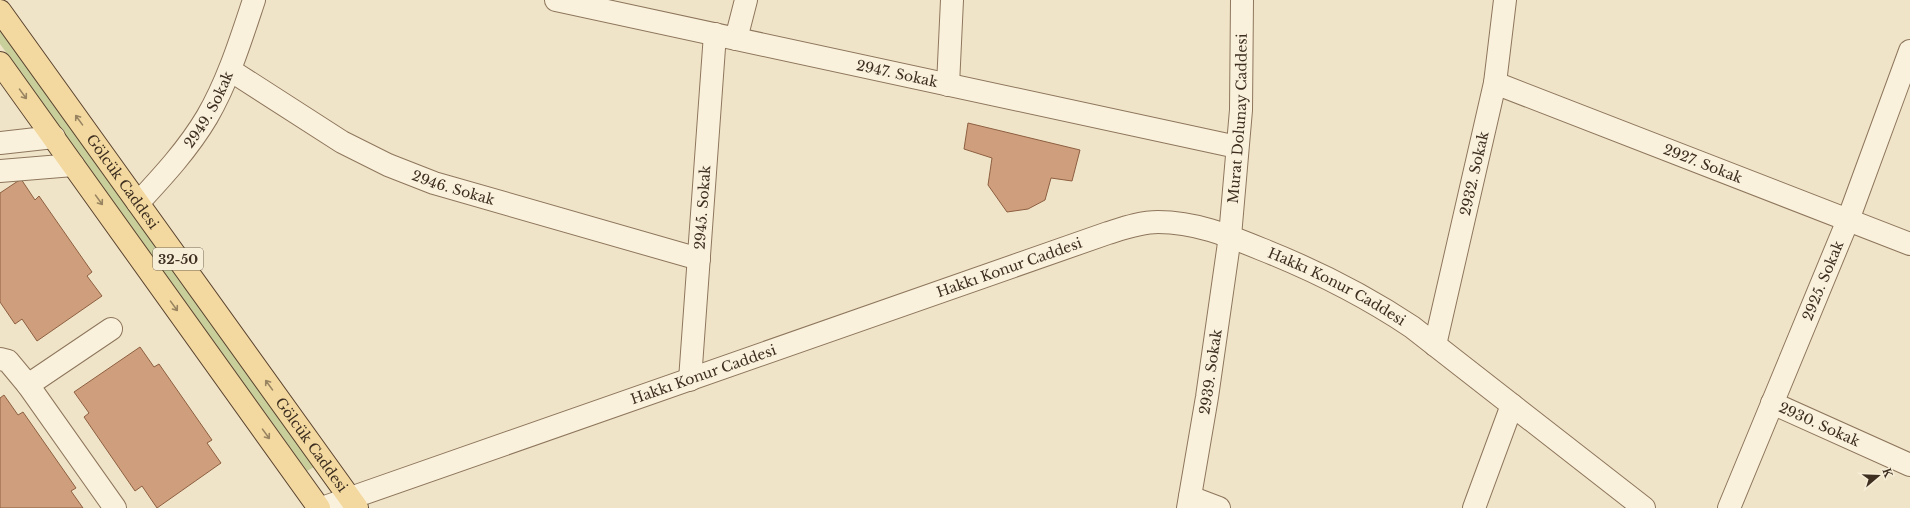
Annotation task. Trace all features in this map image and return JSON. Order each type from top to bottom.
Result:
[{"type":"main road","name":"Gölcük Caddesi","points":[[0,11],[353,503]]},
{"type":"main road","name":"32-50","points":[[0,63],[321,508]]},
{"type":"street","name":"2949. Sokak","points":[[138,203],[162,178],[186,147],[207,116],[230,70],[254,0]]},
{"type":"street","name":"2947. Sokak","points":[[556,0],[610,6],[726,37],[1237,147]]},
{"type":"street","name":"2945. Sokak","points":[[690,380],[699,259],[726,37],[746,0]]},
{"type":"street","points":[[948,85],[952,0]]},
{"type":"street","name":"Murat Dolunay Caddesi","points":[[1230,236],[1240,110],[1242,0]]},
{"type":"street","name":"2932. Sokak","points":[[1435,345],[1495,83],[1505,0]]},
{"type":"street","name":"2925. Sokak","points":[[1729,508],[1848,220],[1910,51]]},
{"type":"street","name":"2946. Sokak","points":[[230,70],[342,142],[388,165],[434,183],[699,259]]},
{"type":"street","name":"2927. Sokak","points":[[1495,83],[1910,244]]},
{"type":"street","points":[[0,143],[54,137]]},
{"type":"street","points":[[0,171],[73,165]]},
{"type":"street","name":"Hakkı Konur Caddesi","points":[[321,508],[353,503],[690,380],[1134,225],[1157,222],[1182,223],[1230,236],[1297,263],[1341,284],[1379,305],[1435,345],[1644,508]]},
{"type":"street","name":"2939. Sokak","points":[[1189,502],[1207,397],[1230,236]]},
{"type":"street","points":[[28,385],[111,328]]},
{"type":"street","points":[[0,359],[8,361],[28,385],[115,508]]},
{"type":"street","name":"2930. Sokak","points":[[1772,403],[1910,465]]},
{"type":"street","points":[[1474,508],[1512,405]]},
{"type":"street","points":[[1189,502],[1219,508]]},
{"type":"green space","points":[[0,30],[314,467],[307,471],[0,44]]},
{"type":"building","points":[[968,123],[1080,150],[1072,181],[1051,178],[1045,200],[1028,209],[1007,212],[988,185],[992,158],[964,149]]},
{"type":"building","points":[[21,179],[35,200],[39,196],[92,272],[87,276],[102,296],[37,341],[22,319],[15,324],[0,302],[0,193]]},
{"type":"building","points":[[140,347],[154,367],[159,364],[212,440],[207,443],[221,463],[157,508],[142,486],[135,491],[84,417],[89,413],[74,392]]},
{"type":"building","points":[[4,395],[18,415],[23,412],[76,488],[71,491],[83,508],[0,508],[0,398]]}]
